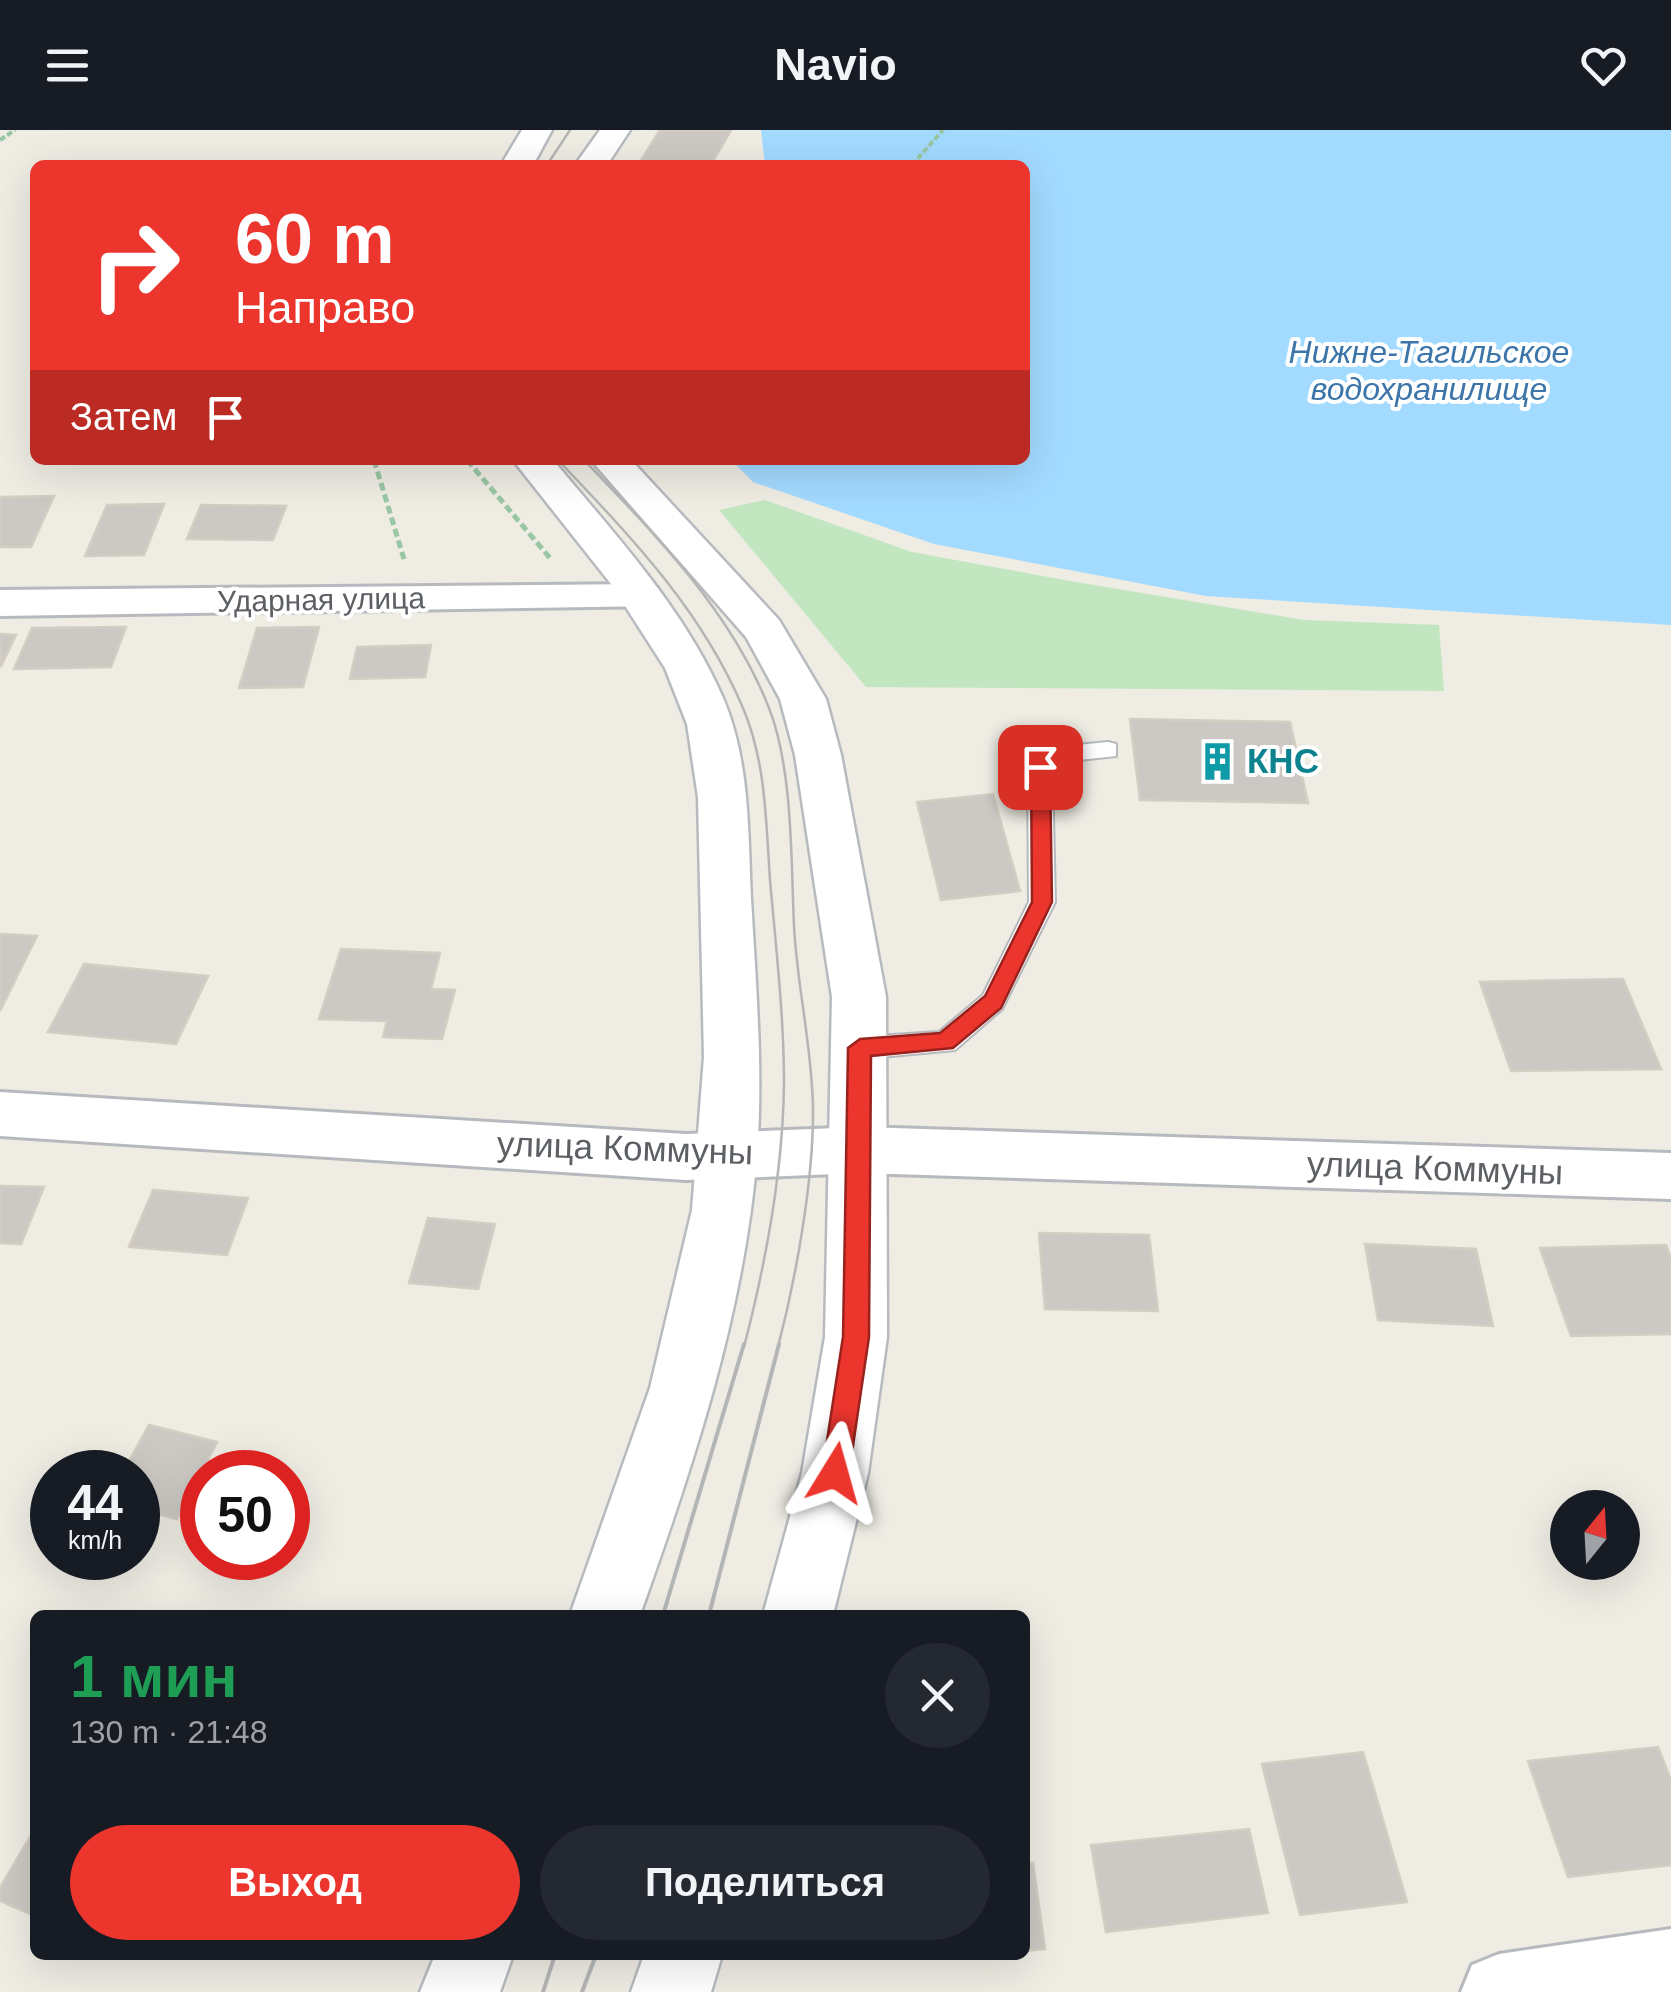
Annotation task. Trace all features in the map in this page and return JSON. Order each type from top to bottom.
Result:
[{"type":"main road","points":[[520,160],[537,130]]},
{"type":"main road","points":[[595,160],[616,130]]},
{"type":"main road","points":[[536,465],[643,597],[686,666],[714,741],[730,996],[728,1156],[696,1331],[628,1552],[606,1610]]},
{"type":"main road","points":[[615,465],[764,630],[802,699],[818,755],[860,997],[856,1337],[835,1473],[799,1610]]},
{"type":"main road","points":[[460,1992],[472,1960]]},
{"type":"main road","points":[[670,1992],[681,1960]]},
{"type":"street","name":"Ударная улица","points":[[0,603],[643,597]]},
{"type":"street","name":"улица Коммуны","points":[[0,1114],[686,1157],[861,1150],[1671,1176]]},
{"type":"street","points":[[1499,1992],[1671,1967]]},
{"type":"lane","points":[[860,1048],[945,1042],[993,1002],[1042,902],[1040,767],[1065,753],[1108,750]]},
{"type":"path","points":[[0,140],[15,130]]},
{"type":"path","points":[[916,160],[943,130]]},
{"type":"path","points":[[376,465],[417,599]]},
{"type":"path","points":[[471,465],[588,598]]},
{"type":"green space","points":[[765,500],[912,552],[1304,620],[1439,625],[1444,691],[866,687],[719,510]]},
{"type":"water","name":"Нижне-Тагильское водохранилище","points":[[761,130],[1671,130],[1671,625],[1206,596],[934,544],[753,482],[736,465],[1030,465],[1030,160],[764,160]]},
{"type":"building","points":[[660,130],[731,130],[714,160],[641,160]]},
{"type":"building","points":[[54,496],[31,547],[0,547],[0,497]]},
{"type":"building","points":[[164,504],[144,555],[85,556],[107,505]]},
{"type":"building","points":[[201,505],[286,506],[273,540],[187,539]]},
{"type":"building","points":[[126,627],[111,667],[14,669],[32,628]]},
{"type":"building","points":[[319,627],[303,687],[239,688],[257,628]]},
{"type":"building","points":[[0,634],[16,635],[1,666],[0,666]]},
{"type":"building","points":[[431,645],[425,677],[350,679],[357,647]]},
{"type":"building","name":"КНС","points":[[1130,719],[1290,722],[1308,803],[1140,800]]},
{"type":"building","points":[[993,794],[1020,891],[941,900],[917,802]]},
{"type":"building","points":[[0,934],[37,936],[0,1011]]},
{"type":"building","points":[[341,949],[440,953],[431,989],[455,990],[442,1039],[383,1037],[387,1021],[319,1019]]},
{"type":"building","points":[[84,964],[208,976],[176,1044],[48,1032]]},
{"type":"building","points":[[1623,979],[1661,1069],[1511,1071],[1480,982]]},
{"type":"building","points":[[0,1186],[44,1187],[21,1244],[0,1243]]},
{"type":"building","points":[[153,1190],[248,1198],[227,1255],[129,1247]]},
{"type":"building","points":[[428,1218],[495,1224],[478,1289],[409,1283]]},
{"type":"building","points":[[1039,1233],[1149,1235],[1158,1311],[1045,1309]]},
{"type":"building","points":[[1365,1244],[1476,1249],[1493,1326],[1378,1320]]},
{"type":"building","points":[[1666,1245],[1671,1258],[1671,1334],[1571,1336],[1540,1248]]},
{"type":"building","points":[[149,1425],[217,1442],[213,1450],[180,1450],[177,1519],[160,1515],[160,1450],[135,1450]]},
{"type":"building","points":[[1658,1747],[1671,1780],[1671,1865],[1568,1877],[1528,1761]]},
{"type":"building","points":[[1363,1752],[1407,1902],[1300,1915],[1262,1764]]},
{"type":"building","points":[[1249,1829],[1268,1913],[1106,1932],[1091,1845]]},
{"type":"building","points":[[30,1837],[30,1914],[0,1901],[0,1888]]},
{"type":"building","points":[[1033,1863],[1045,1949],[1030,1950]]},
{"type":"tram line","points":[[550,160],[570,130]]},
{"type":"tram line","points":[[563,465],[638,546],[707,638],[743,708],[761,771],[784,1084],[772,1217],[744,1347]]},
{"type":"tram line","points":[[589,465],[663,545],[734,639],[769,708],[783,759],[796,949],[813,1107],[803,1228],[778,1347]]},
{"type":"tram line","points":[[664,1610],[744,1344]]},
{"type":"tram line","points":[[710,1610],[779,1344]]},
{"type":"tram line","points":[[543,1992],[553,1960]]},
{"type":"tram line","points":[[582,1992],[594,1960]]},
{"type":"place","name":"КНС","points":[[1217,761]]},
{"type":"route","points":[[835,1473],[856,1337],[860,1048],[945,1042],[993,1002],[1042,902],[1040,767]]}]
